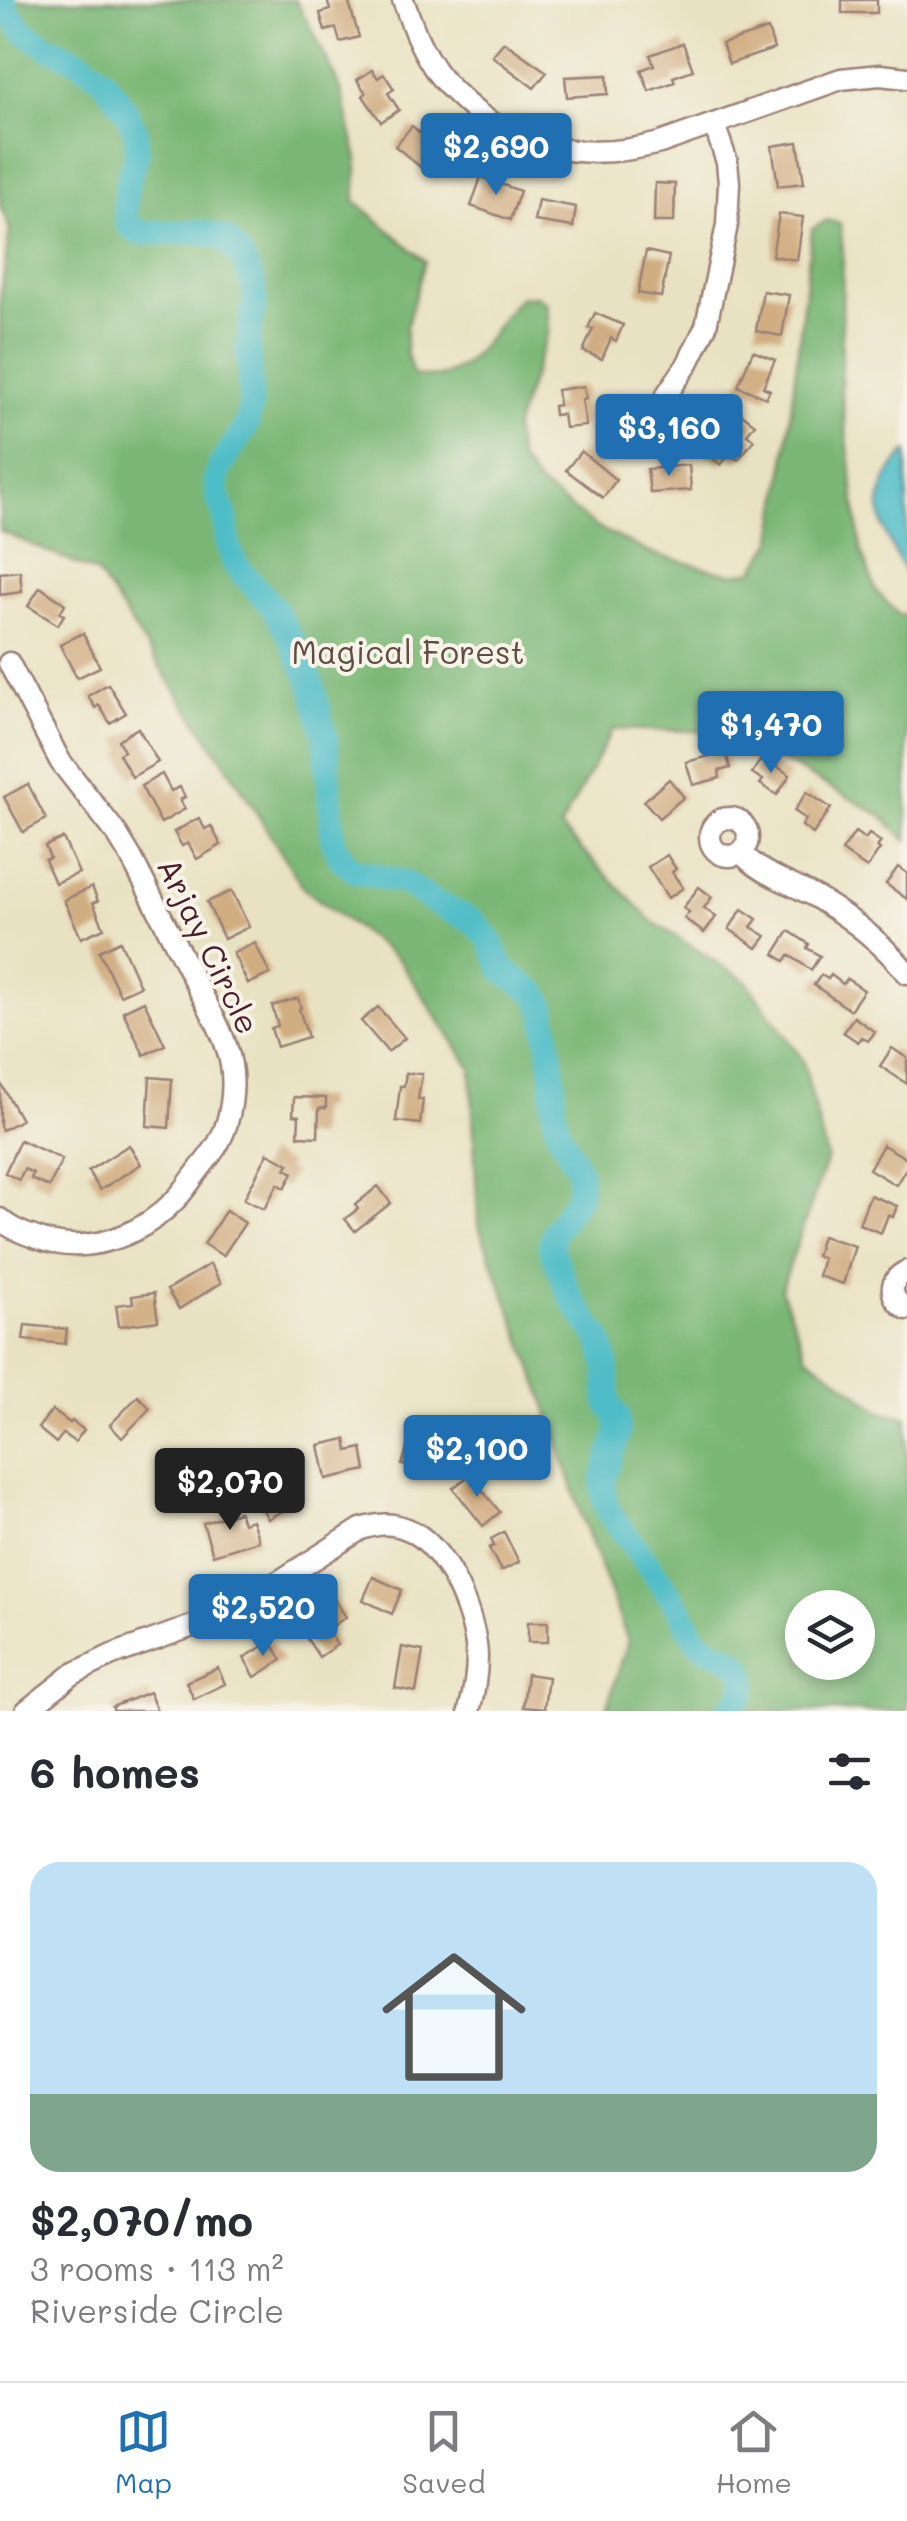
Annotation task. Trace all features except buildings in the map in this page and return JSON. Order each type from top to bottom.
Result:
[{"type":"street","points":[[403,0],[432,67],[450,88],[494,125],[520,139],[553,149],[582,153],[637,149],[842,79],[907,78]]},
{"type":"street","points":[[667,394],[706,326],[727,224],[730,183],[714,124]]},
{"type":"street","name":"Arjay Circle","points":[[0,1219],[26,1234],[59,1244],[99,1243],[126,1236],[176,1200],[220,1140],[232,1101],[231,1065],[218,1026],[132,857],[60,761],[9,663]]},
{"type":"street","points":[[741,852],[760,869],[848,918],[907,973]]},
{"type":"street","points":[[907,1271],[894,1282],[892,1292],[895,1300],[907,1308]]},
{"type":"street","points":[[26,1711],[74,1674],[112,1655],[212,1619],[250,1600],[361,1529],[376,1524],[393,1524],[424,1538],[466,1604],[477,1654],[476,1682],[468,1711]]},
{"type":"green space","name":"Magical Forest","points":[[0,0],[295,0],[341,90],[358,159],[355,201],[425,261],[406,328],[406,351],[413,375],[432,377],[463,365],[520,297],[537,296],[547,304],[549,330],[514,429],[519,459],[538,484],[598,528],[652,554],[731,574],[753,571],[773,541],[812,229],[827,220],[840,224],[841,391],[861,550],[876,591],[898,614],[907,615],[907,841],[882,816],[729,732],[613,729],[560,828],[653,922],[746,981],[803,1060],[827,1158],[781,1290],[806,1355],[882,1412],[907,1417],[907,1711],[606,1711],[628,1641],[478,1224],[471,1068],[399,960],[303,888],[240,786],[97,573],[0,531],[0,300],[10,229],[0,206]]},
{"type":"water","points":[[907,451],[907,576],[884,528],[880,499],[893,468]]},
{"type":"waterway","points":[[4,0],[6,10],[23,31],[78,60],[103,79],[126,111],[136,132],[137,152],[127,184],[128,225],[138,233],[201,232],[226,239],[242,259],[254,286],[248,343],[251,405],[246,426],[216,480],[228,544],[235,565],[273,607],[312,684],[326,740],[333,840],[342,860],[356,871],[405,883],[473,921],[489,939],[503,970],[537,994],[544,1008],[558,1130],[580,1173],[578,1197],[555,1230],[550,1246],[571,1298],[601,1341],[607,1367],[608,1403],[617,1416],[618,1434],[603,1480],[604,1498],[609,1513],[696,1638],[734,1661],[743,1671],[743,1693],[728,1711]]}]
